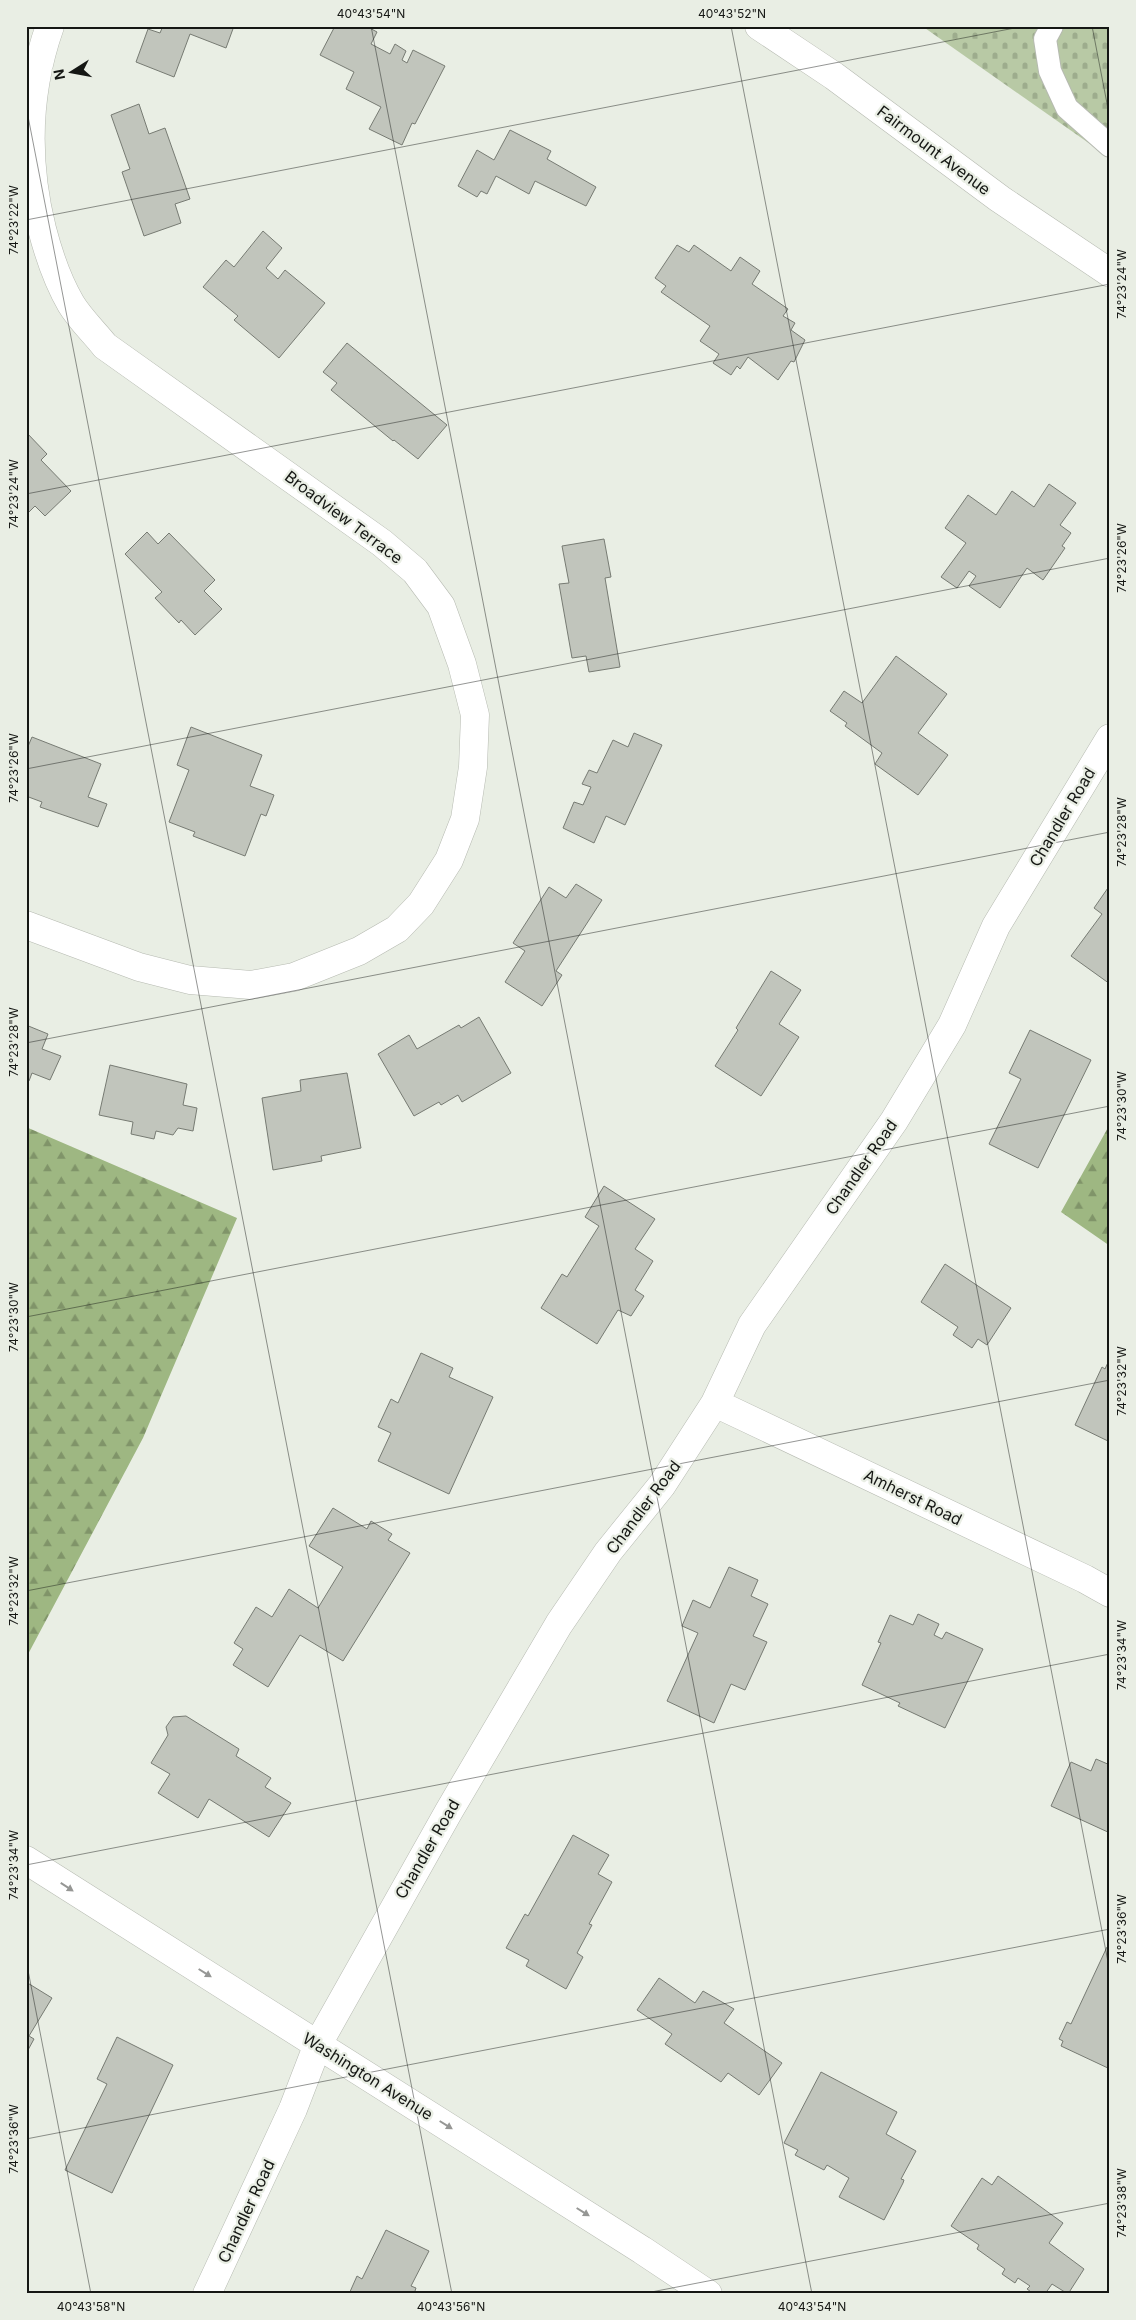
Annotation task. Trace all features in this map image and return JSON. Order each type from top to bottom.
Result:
[{"type":"street","name":"Broadview Terrace","points":[[26,924],[139,967],[190,980],[251,985],[294,977],[366,947],[397,929],[421,904],[449,860],[465,819],[474,758],[475,715],[462,664],[442,606],[415,571],[382,543],[105,346],[72,305],[52,266],[34,198],[29,154],[32,102],[50,26]]},
{"type":"street","name":"Fairmount Avenue","points":[[759,26],[842,82],[1000,199],[1110,273]]},
{"type":"street","name":"Chandler Road","points":[[207,2294],[293,2109],[318,2044],[449,1811],[559,1624],[608,1552],[662,1485],[715,1403],[752,1326],[894,1121],[947,1033],[996,926],[1110,738]]},
{"type":"street","name":"Amherst Road","points":[[715,1403],[1085,1579],[1110,1593]]},
{"type":"street","name":"Washington Avenue","points":[[26,1860],[642,2250],[708,2294]]},
{"type":"lane","points":[[1052,26],[1045,39],[1050,71],[1067,108],[1110,146]]},
{"type":"green space","points":[[922,26],[1110,26],[1110,158]]},
{"type":"green space","points":[[1110,1124],[1110,1246],[1061,1212]]},
{"type":"green space","points":[[26,1127],[237,1218],[143,1438],[26,1658]]},
{"type":"building","points":[[163,26],[234,26],[226,48],[190,34],[174,77],[136,62],[148,29],[160,33]]},
{"type":"building","points":[[335,26],[366,26],[377,32],[371,44],[390,54],[395,44],[406,51],[402,60],[407,63],[413,50],[445,66],[415,124],[412,123],[402,145],[369,129],[381,107],[346,89],[354,72],[320,55]]},
{"type":"building","points":[[139,104],[149,134],[165,128],[190,199],[175,204],[181,223],[144,236],[122,172],[130,169],[111,115]]},
{"type":"building","points":[[510,130],[551,151],[547,159],[596,187],[586,206],[535,181],[529,194],[496,176],[487,194],[481,191],[477,197],[458,186],[477,150],[494,160]]},
{"type":"building","points":[[263,231],[282,248],[266,268],[278,279],[285,270],[325,303],[279,358],[234,320],[238,316],[203,287],[226,260],[234,267]]},
{"type":"building","points":[[677,245],[689,252],[694,245],[731,271],[740,257],[760,271],[752,284],[788,309],[783,316],[795,323],[791,330],[805,340],[794,362],[791,361],[778,380],[748,357],[740,369],[737,366],[731,375],[713,363],[719,354],[700,341],[710,326],[661,292],[666,286],[655,278]]},
{"type":"building","points":[[347,343],[447,425],[418,459],[331,390],[337,383],[323,372]]},
{"type":"building","points":[[26,432],[47,454],[41,460],[71,491],[45,516],[35,506],[26,515]]},
{"type":"building","points":[[1049,484],[1076,503],[1060,525],[1071,533],[1062,546],[1065,548],[1043,580],[1027,568],[1000,608],[969,586],[976,576],[969,571],[957,588],[941,577],[966,543],[945,528],[968,495],[996,515],[1012,491],[1034,507]]},
{"type":"building","points":[[147,532],[158,544],[169,533],[215,580],[204,591],[222,609],[195,635],[181,620],[179,623],[155,598],[162,592],[125,554]]},
{"type":"building","points":[[604,539],[611,577],[605,578],[620,667],[589,672],[586,656],[572,658],[559,584],[569,583],[562,546]]},
{"type":"building","points":[[896,656],[947,694],[918,733],[948,755],[918,795],[875,764],[882,753],[845,726],[847,723],[830,711],[844,691],[862,703]]},
{"type":"building","points":[[191,727],[262,755],[250,786],[274,795],[266,816],[261,814],[245,856],[193,836],[195,832],[169,822],[189,770],[177,765]]},
{"type":"building","points":[[634,733],[662,745],[625,825],[606,816],[594,843],[563,828],[574,802],[583,805],[591,787],[582,784],[589,770],[597,773],[613,740],[628,747]]},
{"type":"building","points":[[32,737],[101,764],[88,797],[107,804],[98,827],[40,807],[42,802],[26,796],[26,751]]},
{"type":"building","points":[[576,884],[602,900],[556,971],[562,975],[542,1006],[505,982],[525,951],[513,943],[549,887],[566,898]]},
{"type":"building","points":[[1110,885],[1110,984],[1071,956],[1102,914],[1094,908]]},
{"type":"building","points":[[771,971],[801,990],[779,1024],[799,1037],[761,1096],[715,1066],[738,1030],[736,1028]]},
{"type":"building","points":[[479,1017],[511,1073],[462,1102],[458,1095],[441,1105],[439,1102],[414,1116],[378,1054],[409,1035],[417,1049],[459,1025],[461,1028]]},
{"type":"building","points":[[26,1025],[48,1034],[42,1049],[61,1056],[50,1080],[32,1073],[29,1081],[26,1080]]},
{"type":"building","points":[[1030,1030],[1091,1060],[1038,1168],[989,1144],[1021,1079],[1009,1073]]},
{"type":"building","points":[[110,1065],[187,1084],[183,1105],[197,1108],[193,1131],[178,1128],[173,1135],[156,1131],[154,1139],[131,1134],[133,1122],[99,1115]]},
{"type":"building","points":[[347,1073],[361,1148],[321,1156],[322,1161],[273,1170],[262,1098],[301,1091],[300,1080]]},
{"type":"building","points":[[604,1186],[655,1219],[635,1249],[653,1261],[635,1290],[644,1296],[631,1316],[618,1310],[597,1344],[541,1308],[562,1274],[567,1277],[599,1226],[585,1217]]},
{"type":"building","points":[[945,1264],[1011,1308],[987,1345],[978,1339],[972,1348],[953,1335],[958,1327],[921,1302]]},
{"type":"building","points":[[421,1353],[453,1368],[449,1377],[493,1397],[449,1494],[378,1461],[391,1433],[378,1427],[391,1399],[398,1403]]},
{"type":"building","points":[[1110,1358],[1110,1442],[1075,1425],[1102,1367],[1105,1369]]},
{"type":"building","points":[[333,1508],[367,1529],[371,1521],[392,1534],[388,1540],[410,1553],[343,1661],[300,1635],[268,1687],[233,1665],[243,1649],[234,1643],[256,1607],[272,1617],[289,1589],[318,1608],[343,1567],[309,1546]]},
{"type":"building","points":[[729,1567],[758,1580],[751,1596],[768,1604],[753,1636],[767,1642],[745,1690],[731,1684],[714,1723],[667,1701],[698,1633],[682,1626],[693,1600],[710,1608]]},
{"type":"building","points":[[918,1614],[939,1624],[934,1635],[942,1639],[946,1632],[983,1649],[945,1728],[898,1706],[900,1703],[862,1685],[881,1643],[878,1642],[890,1615],[913,1625]]},
{"type":"building","points":[[186,1716],[239,1749],[236,1756],[271,1778],[265,1787],[291,1803],[269,1837],[209,1799],[198,1818],[158,1793],[170,1774],[151,1763],[168,1735],[166,1727],[173,1717]]},
{"type":"building","points":[[1096,1759],[1110,1765],[1110,1833],[1051,1806],[1071,1762],[1091,1771]]},
{"type":"building","points":[[573,1835],[609,1855],[598,1874],[612,1882],[589,1924],[592,1925],[577,1953],[583,1957],[566,1989],[526,1966],[529,1960],[506,1948],[525,1914],[528,1916]]},
{"type":"building","points":[[1107,1947],[1110,1949],[1110,2069],[1061,2046],[1063,2041],[1059,2039],[1067,2022],[1071,2024]]},
{"type":"building","points":[[659,1978],[695,2003],[703,1991],[734,2009],[724,2023],[782,2063],[759,2095],[728,2073],[721,2082],[665,2044],[672,2034],[637,2010]]},
{"type":"building","points":[[26,1982],[52,1998],[29,2036],[34,2039],[28,2050],[26,2049]]},
{"type":"building","points":[[117,2037],[173,2065],[112,2193],[65,2170],[107,2084],[97,2079]]},
{"type":"building","points":[[821,2072],[897,2112],[886,2134],[916,2151],[901,2179],[904,2180],[903,2183],[884,2220],[839,2197],[849,2178],[827,2165],[824,2170],[795,2155],[798,2150],[784,2143]]},
{"type":"building","points":[[998,2176],[1063,2223],[1049,2243],[1084,2269],[1068,2294],[1052,2284],[1045,2294],[1034,2294],[1027,2289],[1030,2286],[1018,2278],[1015,2283],[1002,2274],[1005,2269],[977,2249],[979,2245],[951,2226],[982,2178],[992,2185]]},
{"type":"building","points":[[386,2230],[429,2251],[411,2286],[416,2288],[414,2294],[349,2294],[357,2276],[362,2279]]}]
